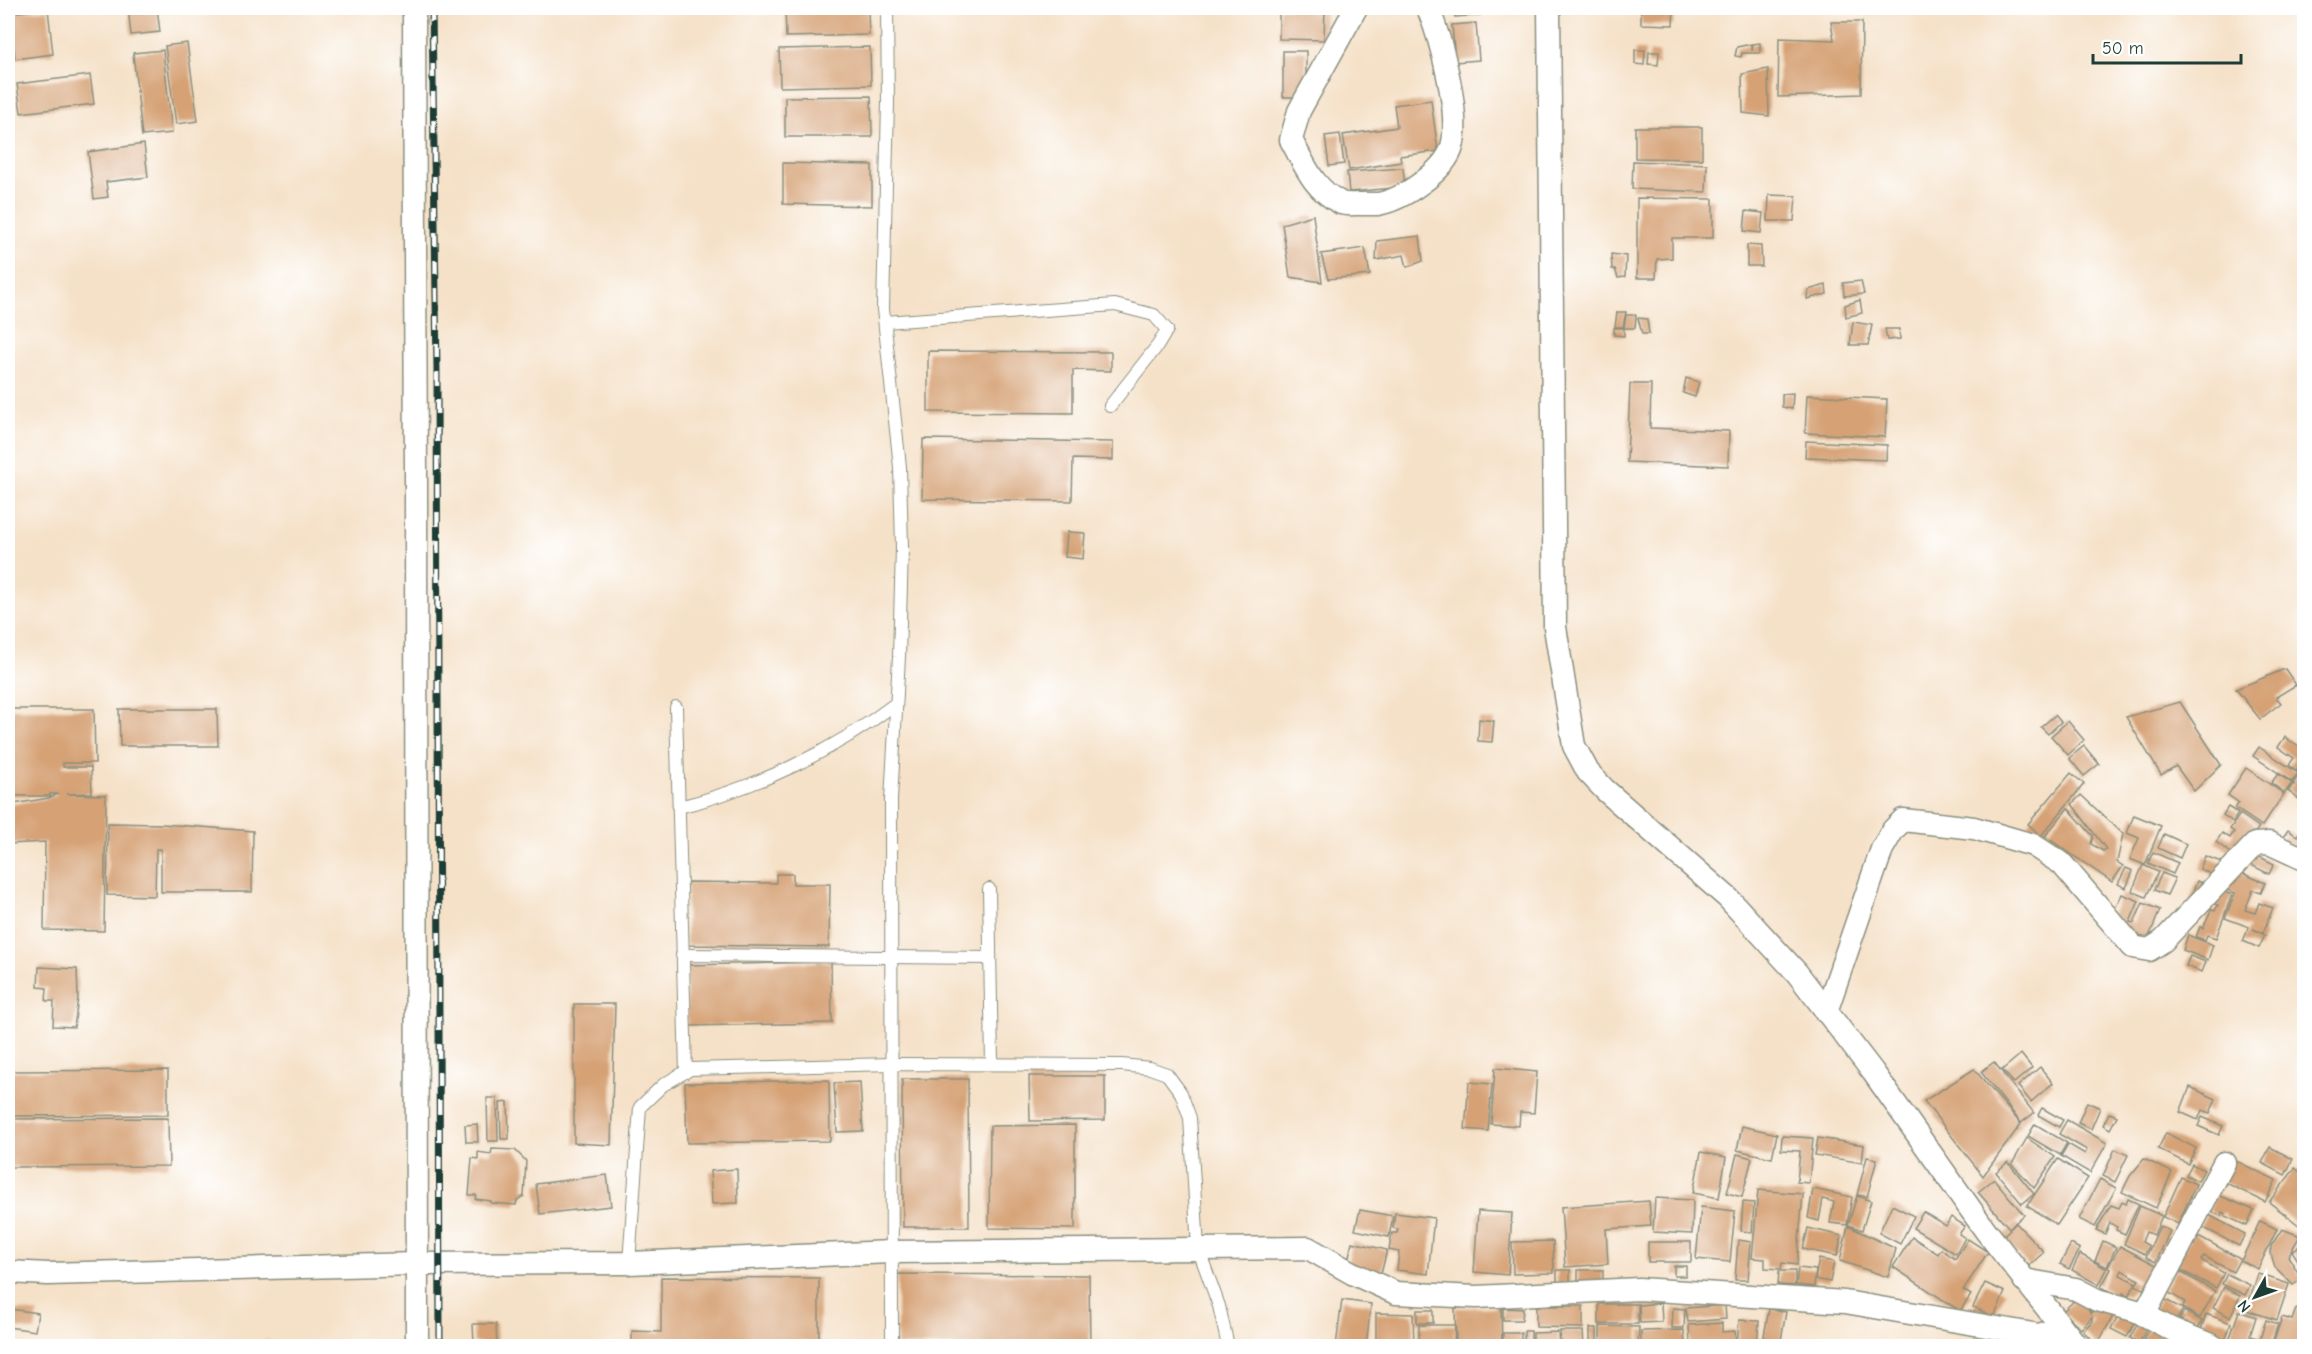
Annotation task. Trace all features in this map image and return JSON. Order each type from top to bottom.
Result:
[{"type":"street","points":[[414,8],[417,477],[417,1347]]},
{"type":"street","points":[[1356,8],[1299,111],[1291,140],[1316,186],[1343,204],[1379,204],[1407,193],[1440,167],[1451,150],[1454,134],[1449,84],[1441,40],[1428,8]]},
{"type":"street","points":[[1549,8],[1555,627],[1574,746],[1588,772],[1605,790],[1728,898],[1797,973],[1873,1072],[1986,1232],[2077,1347]]},
{"type":"street","points":[[1826,1012],[1882,849],[1893,830],[1903,820],[1974,828],[2033,845],[2062,864],[2133,947],[2149,950],[2163,941],[2254,844],[2269,843],[2304,859]]},
{"type":"street","points":[[2144,1315],[2224,1163]]},
{"type":"street","points":[[8,1272],[48,1274],[416,1264],[629,1263],[891,1252],[1308,1248],[1352,1273],[1396,1293],[1476,1297],[1639,1289],[1845,1302],[2039,1335],[2062,1328]]},
{"type":"street","points":[[2024,1280],[2076,1289],[2097,1300],[2137,1311],[2170,1329],[2213,1347]]},
{"type":"lane","points":[[887,8],[885,322],[900,467],[902,548],[891,800],[892,1347]]},
{"type":"lane","points":[[885,322],[1115,305],[1154,315],[1167,330],[1158,345],[1110,406]]},
{"type":"lane","points":[[679,807],[773,775],[847,738],[896,704]]},
{"type":"lane","points":[[676,707],[686,1071]]},
{"type":"lane","points":[[989,889],[992,1064]]},
{"type":"lane","points":[[682,955],[990,958]]},
{"type":"lane","points":[[629,1263],[640,1107],[663,1085],[686,1071],[892,1064],[1122,1065],[1150,1068],[1167,1074],[1181,1093],[1190,1118],[1198,1248],[1219,1306],[1228,1347]]},
{"type":"building","points":[[128,8],[157,8],[160,32],[131,35]]},
{"type":"building","points":[[785,8],[868,8],[869,35],[786,37]]},
{"type":"building","points":[[1279,8],[1325,8],[1324,40],[1279,39]]},
{"type":"building","points":[[1454,8],[1479,8],[1480,15],[1455,17]]},
{"type":"building","points":[[1641,8],[1674,8],[1673,25],[1641,24]]},
{"type":"building","points":[[48,9],[53,54],[15,59],[14,48],[8,49],[8,32],[12,31],[10,13]]},
{"type":"building","points":[[1831,22],[1862,22],[1861,94],[1778,97],[1779,38],[1834,40]]},
{"type":"building","points":[[1476,23],[1479,60],[1455,62],[1452,25]]},
{"type":"building","points":[[187,43],[198,121],[176,124],[165,46]]},
{"type":"building","points":[[1760,43],[1760,53],[1742,53],[1741,57],[1735,56],[1737,47],[1752,44],[1752,51],[1753,44]]},
{"type":"building","points":[[870,47],[871,85],[780,87],[779,49]]},
{"type":"building","points":[[163,50],[172,133],[142,136],[133,53]]},
{"type":"building","points":[[1635,50],[1645,50],[1644,65],[1635,64]]},
{"type":"building","points":[[1283,51],[1306,51],[1306,97],[1283,97]]},
{"type":"building","points":[[1649,52],[1659,52],[1658,65],[1648,64]]},
{"type":"building","points":[[1768,69],[1769,116],[1743,113],[1742,74]]},
{"type":"building","points":[[90,75],[94,104],[21,113],[17,84]]},
{"type":"building","points":[[871,96],[872,137],[785,137],[785,97]]},
{"type":"building","points":[[1431,100],[1438,151],[1400,156],[1401,162],[1349,170],[1343,135],[1397,127],[1394,105]]},
{"type":"building","points":[[1635,127],[1702,127],[1702,159],[1635,158]]},
{"type":"building","points":[[1340,134],[1344,164],[1329,166],[1325,136]]},
{"type":"building","points":[[144,144],[148,177],[106,182],[108,197],[94,199],[88,152]]},
{"type":"building","points":[[1633,161],[1707,164],[1706,192],[1632,189]]},
{"type":"building","points":[[783,163],[872,165],[872,206],[783,204]]},
{"type":"building","points":[[1403,168],[1405,187],[1349,192],[1347,172]]},
{"type":"building","points":[[1769,195],[1796,196],[1794,221],[1768,221]]},
{"type":"building","points":[[1637,198],[1713,199],[1713,238],[1672,238],[1672,258],[1657,259],[1656,278],[1637,278]]},
{"type":"building","points":[[1746,211],[1763,213],[1761,233],[1744,231]]},
{"type":"building","points":[[1313,215],[1322,282],[1290,277],[1282,224]]},
{"type":"building","points":[[1420,236],[1423,261],[1407,267],[1404,255],[1376,260],[1377,241]]},
{"type":"building","points":[[1747,245],[1761,246],[1762,266],[1747,266]]},
{"type":"building","points":[[1365,248],[1370,275],[1328,279],[1321,254]]},
{"type":"building","points":[[1611,254],[1626,256],[1625,277],[1618,278],[1615,269],[1612,269]]},
{"type":"building","points":[[1861,281],[1864,294],[1844,296],[1843,283]]},
{"type":"building","points":[[1826,285],[1827,294],[1807,299],[1808,290]]},
{"type":"building","points":[[1860,300],[1862,313],[1846,317],[1845,305]]},
{"type":"building","points":[[1617,312],[1626,312],[1623,327],[1615,327]]},
{"type":"building","points":[[1626,315],[1636,315],[1635,328],[1624,328]]},
{"type":"building","points":[[1638,318],[1647,319],[1649,334],[1642,334]]},
{"type":"building","points":[[1853,322],[1872,325],[1868,345],[1850,345]]},
{"type":"building","points":[[1614,328],[1624,328],[1624,336],[1614,335]]},
{"type":"building","points":[[1885,329],[1899,329],[1900,339],[1887,340]]},
{"type":"building","points":[[928,351],[1111,352],[1111,371],[1073,370],[1073,413],[928,412]]},
{"type":"building","points":[[1686,378],[1699,382],[1695,397],[1683,393]]},
{"type":"building","points":[[1630,384],[1651,384],[1650,428],[1729,431],[1728,466],[1627,462]]},
{"type":"building","points":[[1793,393],[1792,409],[1782,407],[1782,394]]},
{"type":"building","points":[[1807,395],[1887,399],[1885,437],[1805,433]]},
{"type":"building","points":[[923,439],[1113,442],[1113,460],[1073,459],[1072,501],[922,499]]},
{"type":"building","points":[[1806,441],[1887,445],[1886,460],[1805,457]]},
{"type":"building","points":[[1067,532],[1085,533],[1083,559],[1065,557]]},
{"type":"building","points":[[2285,669],[2296,685],[2276,697],[2281,703],[2260,719],[2236,689]]},
{"type":"building","points":[[2180,702],[2221,765],[2194,791],[2176,766],[2161,775],[2126,717]]},
{"type":"building","points":[[8,709],[94,709],[95,763],[63,763],[63,767],[91,767],[92,793],[67,794],[106,795],[104,931],[44,930],[45,842],[9,844],[8,805],[49,798],[58,794],[8,796]]},
{"type":"building","points":[[119,709],[217,709],[218,746],[120,746]]},
{"type":"building","points":[[2055,715],[2061,722],[2048,734],[2041,727]]},
{"type":"building","points":[[1479,719],[1494,721],[1492,742],[1478,741]]},
{"type":"building","points":[[2068,721],[2084,740],[2068,755],[2051,736]]},
{"type":"building","points":[[2285,737],[2304,751],[2304,764],[2299,772],[2289,765],[2294,758],[2278,747]]},
{"type":"building","points":[[2084,746],[2099,764],[2084,776],[2069,758]]},
{"type":"building","points":[[2259,747],[2298,773],[2292,782],[2253,756]]},
{"type":"building","points":[[2246,768],[2284,794],[2262,826],[2235,808],[2239,803],[2228,795]]},
{"type":"building","points":[[2071,773],[2084,784],[2041,836],[2028,824]]},
{"type":"building","points":[[2278,774],[2292,783],[2285,793],[2271,783]]},
{"type":"building","points":[[2298,776],[2304,780],[2304,803],[2288,791],[2293,784],[2295,785],[2293,783]]},
{"type":"building","points":[[2081,795],[2123,834],[2117,862],[2123,866],[2112,882],[2045,836],[2068,808],[2093,836],[2091,844],[2103,851],[2106,849],[2072,804]]},
{"type":"building","points":[[2228,807],[2238,813],[2233,822],[2223,815]]},
{"type":"building","points":[[2240,814],[2259,827],[2238,858],[2216,842],[2222,833],[2230,838],[2234,832],[2230,829]]},
{"type":"building","points":[[2134,815],[2161,826],[2145,865],[2130,859],[2139,838],[2127,833]]},
{"type":"building","points":[[108,823],[162,824],[253,831],[252,892],[161,892],[161,849],[156,849],[155,896],[107,895]]},
{"type":"building","points":[[2304,825],[2304,847],[2300,853],[2281,840],[2288,830],[2297,836]]},
{"type":"building","points":[[2164,834],[2186,844],[2180,858],[2158,848]]},
{"type":"building","points":[[2246,850],[2274,864],[2269,874],[2241,860]]},
{"type":"building","points":[[2153,852],[2178,863],[2173,874],[2148,863]]},
{"type":"building","points":[[2205,856],[2243,870],[2242,873],[2265,883],[2261,893],[2253,890],[2245,910],[2255,913],[2259,903],[2273,908],[2263,933],[2253,929],[2265,935],[2259,948],[2243,941],[2249,927],[2225,918],[2235,893],[2213,884],[2211,874],[2200,869]]},
{"type":"building","points":[[2143,865],[2158,872],[2146,897],[2132,891]]},
{"type":"building","points":[[2126,868],[2133,871],[2126,888],[2118,884]]},
{"type":"building","points":[[2162,873],[2175,878],[2167,895],[2154,890]]},
{"type":"building","points":[[776,874],[793,874],[793,884],[830,884],[829,947],[686,945],[687,882],[776,883]]},
{"type":"building","points":[[2197,881],[2232,895],[2216,938],[2207,935],[2205,940],[2196,937],[2211,910],[2215,911],[2218,905],[2202,899],[2189,902]]},
{"type":"building","points":[[2122,894],[2139,901],[2130,922],[2134,923],[2143,903],[2160,910],[2144,949],[2112,915]]},
{"type":"building","points":[[2188,935],[2213,945],[2208,960],[2183,950]]},
{"type":"building","points":[[2190,956],[2206,962],[2202,972],[2186,966]]},
{"type":"building","points":[[831,962],[832,1023],[687,1026],[686,965]]},
{"type":"building","points":[[39,967],[77,969],[78,998],[74,1027],[53,1026],[54,1001],[46,1001],[47,988],[38,987]]},
{"type":"building","points":[[574,1004],[615,1004],[611,1145],[574,1143]]},
{"type":"building","points":[[2021,1054],[2032,1068],[2014,1083],[2002,1070]]},
{"type":"building","points":[[1994,1062],[2034,1113],[2021,1123],[1981,1072]]},
{"type":"building","points":[[2040,1067],[2053,1083],[2031,1102],[2018,1086]]},
{"type":"building","points":[[1495,1068],[1537,1072],[1534,1113],[1520,1112],[1519,1126],[1491,1124]]},
{"type":"building","points":[[1974,1069],[2021,1124],[1983,1176],[1924,1101]]},
{"type":"building","points":[[168,1070],[168,1115],[8,1116],[8,1071]]},
{"type":"building","points":[[1029,1076],[1105,1076],[1105,1120],[1030,1121]]},
{"type":"building","points":[[902,1079],[968,1079],[969,1227],[903,1227]]},
{"type":"building","points":[[829,1080],[830,1141],[687,1143],[685,1083]]},
{"type":"building","points":[[860,1082],[863,1131],[837,1132],[834,1083]]},
{"type":"building","points":[[1469,1082],[1492,1084],[1488,1131],[1465,1129]]},
{"type":"building","points":[[2190,1087],[2216,1099],[2210,1113],[2202,1110],[2198,1120],[2180,1112]]},
{"type":"building","points":[[487,1098],[497,1098],[498,1141],[488,1141]]},
{"type":"building","points":[[508,1102],[509,1139],[501,1139],[500,1103]]},
{"type":"building","points":[[2087,1102],[2100,1108],[2091,1129],[2078,1123]]},
{"type":"building","points":[[2042,1108],[2063,1120],[2059,1127],[2038,1115]]},
{"type":"building","points":[[2109,1113],[2117,1116],[2110,1129],[2103,1125]]},
{"type":"building","points":[[2202,1117],[2223,1126],[2219,1135],[2198,1126]]},
{"type":"building","points":[[168,1118],[169,1166],[8,1167],[8,1119]]},
{"type":"building","points":[[2067,1120],[2107,1143],[2090,1173],[2061,1156],[2068,1144],[2085,1154],[2087,1150],[2059,1134]]},
{"type":"building","points":[[477,1124],[478,1142],[466,1142],[465,1125]]},
{"type":"building","points":[[2035,1124],[2067,1143],[2060,1155],[2028,1136]]},
{"type":"building","points":[[1075,1125],[1075,1229],[989,1228],[990,1126]]},
{"type":"building","points":[[1742,1126],[1777,1134],[1772,1158],[1737,1150]]},
{"type":"building","points":[[2166,1133],[2196,1148],[2188,1164],[2158,1149]]},
{"type":"building","points":[[1782,1136],[1813,1138],[1809,1183],[1797,1182],[1800,1151],[1781,1150]]},
{"type":"building","points":[[1818,1138],[1864,1145],[1862,1163],[1815,1155]]},
{"type":"building","points":[[2027,1138],[2055,1157],[2034,1188],[2012,1164]]},
{"type":"building","points":[[2270,1147],[2293,1159],[2285,1175],[2262,1163]]},
{"type":"building","points":[[492,1149],[515,1150],[526,1161],[524,1196],[517,1200],[516,1205],[491,1203],[491,1201],[475,1199],[476,1195],[469,1195],[472,1158],[478,1159],[478,1152],[491,1154]]},
{"type":"building","points":[[2115,1149],[2128,1155],[2115,1182],[2103,1176]]},
{"type":"building","points":[[1701,1152],[1726,1157],[1719,1198],[1693,1193]]},
{"type":"building","points":[[1737,1154],[1752,1158],[1742,1197],[1727,1193]]},
{"type":"building","points":[[1867,1157],[1877,1159],[1867,1197],[1857,1195]]},
{"type":"building","points":[[2058,1159],[2088,1178],[2057,1225],[2027,1206]]},
{"type":"building","points":[[2144,1159],[2172,1172],[2156,1208],[2122,1192],[2130,1176]]},
{"type":"building","points":[[2232,1159],[2276,1180],[2265,1202],[2222,1181]]},
{"type":"building","points":[[2008,1162],[2034,1194],[2022,1204],[1996,1172]]},
{"type":"building","points":[[2192,1164],[2204,1170],[2198,1181],[2186,1175]]},
{"type":"building","points":[[2295,1168],[2304,1175],[2304,1192],[2299,1199],[2304,1203],[2304,1229],[2269,1202]]},
{"type":"building","points":[[737,1169],[738,1203],[712,1204],[710,1171]]},
{"type":"building","points":[[607,1175],[611,1206],[540,1214],[536,1184]]},
{"type":"building","points":[[2181,1177],[2196,1184],[2178,1224],[2163,1217]]},
{"type":"building","points":[[1994,1179],[2024,1215],[2009,1228],[1978,1192]]},
{"type":"building","points":[[2100,1179],[2116,1188],[2095,1227],[2079,1219]]},
{"type":"building","points":[[1813,1189],[1852,1197],[1847,1225],[1830,1223],[1834,1202],[1823,1199],[1819,1221],[1808,1218]]},
{"type":"building","points":[[1758,1190],[1803,1194],[1797,1265],[1782,1263],[1781,1269],[1765,1268],[1765,1259],[1752,1258]]},
{"type":"building","points":[[2216,1194],[2254,1210],[2247,1226],[2225,1216],[2226,1214],[2222,1212],[2221,1216],[2209,1211]]},
{"type":"building","points":[[1857,1196],[1871,1201],[1862,1230],[1848,1225]]},
{"type":"building","points":[[1655,1198],[1693,1200],[1692,1234],[1653,1232]]},
{"type":"building","points":[[2128,1199],[2139,1204],[2125,1234],[2116,1230],[2117,1227],[2110,1223],[2105,1234],[2096,1230],[2111,1205],[2119,1208],[2122,1202],[2126,1204]]},
{"type":"building","points":[[1649,1201],[1651,1226],[1606,1229],[1608,1264],[1565,1267],[1561,1207]]},
{"type":"building","points":[[1743,1202],[1754,1203],[1752,1232],[1741,1231]]},
{"type":"building","points":[[1892,1205],[1914,1216],[1900,1244],[1879,1233]]},
{"type":"building","points":[[2140,1206],[2162,1216],[2154,1235],[2146,1232],[2142,1242],[2149,1246],[2145,1254],[2124,1244]]},
{"type":"building","points":[[1701,1207],[1735,1211],[1730,1262],[1696,1259]]},
{"type":"building","points":[[1360,1210],[1393,1216],[1389,1237],[1355,1230]]},
{"type":"building","points":[[1478,1211],[1512,1213],[1508,1275],[1474,1272]]},
{"type":"building","points":[[1923,1212],[1946,1226],[1951,1217],[1965,1226],[1959,1234],[1965,1238],[1956,1254],[1913,1228]]},
{"type":"building","points":[[1395,1213],[1434,1218],[1428,1274],[1397,1270],[1399,1252],[1389,1250],[1392,1233],[1397,1233],[1398,1229],[1393,1228]]},
{"type":"building","points":[[2207,1214],[2245,1234],[2239,1246],[2200,1226]]},
{"type":"building","points":[[2260,1221],[2277,1229],[2258,1269],[2241,1261]]},
{"type":"building","points":[[2016,1223],[2044,1252],[2029,1266],[2002,1237]]},
{"type":"building","points":[[1848,1226],[1896,1249],[1888,1277],[1840,1261]]},
{"type":"building","points":[[2160,1226],[2170,1231],[2156,1262],[2146,1257]]},
{"type":"building","points":[[1808,1228],[1842,1236],[1837,1256],[1803,1249]]},
{"type":"building","points":[[2282,1229],[2300,1236],[2288,1256],[2302,1279],[2293,1285],[2275,1267],[2271,1254],[2271,1246]]},
{"type":"building","points":[[2193,1233],[2240,1259],[2233,1272],[2204,1256],[2201,1260],[2224,1273],[2216,1288],[2174,1267]]},
{"type":"building","points":[[1912,1237],[1938,1254],[1941,1249],[1955,1259],[1968,1239],[1988,1252],[1963,1290],[1971,1295],[1960,1311],[1893,1267]]},
{"type":"building","points":[[1738,1240],[1751,1242],[1748,1280],[1735,1280]]},
{"type":"building","points":[[1553,1241],[1554,1273],[1513,1274],[1512,1242]]},
{"type":"building","points":[[2103,1241],[2116,1247],[2107,1267],[2095,1261]]},
{"type":"building","points":[[1352,1242],[1387,1250],[1381,1274],[1347,1266]]},
{"type":"building","points":[[1648,1242],[1691,1242],[1691,1262],[1648,1262]]},
{"type":"building","points":[[2304,1243],[2304,1263],[2301,1265],[2292,1251]]},
{"type":"building","points":[[2071,1244],[2080,1249],[2069,1269],[2060,1264]]},
{"type":"building","points":[[2120,1246],[2158,1266],[2145,1290],[2135,1285],[2139,1280],[2122,1270],[2120,1275],[2136,1283],[2128,1296],[2123,1293],[2121,1297],[2101,1287],[2111,1269],[2108,1267]]},
{"type":"building","points":[[2080,1254],[2107,1269],[2099,1285],[2072,1270]]},
{"type":"building","points":[[1819,1259],[1834,1262],[1830,1282],[1815,1279]]},
{"type":"building","points":[[1674,1266],[1686,1266],[1686,1276],[1674,1276]]},
{"type":"building","points":[[1798,1268],[1816,1270],[1814,1287],[1796,1285]]},
{"type":"building","points":[[2175,1269],[2215,1291],[2200,1318],[2182,1308],[2185,1302],[2164,1290]]},
{"type":"building","points":[[1557,1270],[1570,1270],[1570,1283],[1557,1283]]},
{"type":"building","points":[[1578,1270],[1603,1270],[1603,1284],[1578,1284]]},
{"type":"building","points":[[1779,1271],[1795,1271],[1795,1286],[1778,1285]]},
{"type":"building","points":[[897,1274],[1089,1275],[1090,1346],[897,1346]]},
{"type":"building","points":[[2227,1274],[2250,1285],[2245,1295],[2222,1284]]},
{"type":"building","points":[[2258,1274],[2289,1284],[2277,1320],[2246,1310]]},
{"type":"building","points":[[661,1277],[819,1278],[819,1346],[806,1346],[806,1341],[801,1341],[801,1346],[632,1346],[632,1331],[661,1332]]},
{"type":"building","points":[[1985,1283],[2005,1292],[1994,1317],[1973,1307]]},
{"type":"building","points":[[2224,1287],[2240,1296],[2230,1317],[2213,1308]]},
{"type":"building","points":[[2077,1292],[2091,1313],[2099,1304],[2114,1314],[2097,1345],[2083,1331],[2092,1321],[2092,1317],[2081,1329],[2063,1311],[2073,1302],[2069,1297]]},
{"type":"building","points":[[2160,1297],[2183,1309],[2175,1323],[2153,1310]]},
{"type":"building","points":[[1342,1300],[1371,1304],[1366,1346],[1336,1346]]},
{"type":"building","points":[[1661,1303],[1662,1322],[1640,1323],[1639,1305]]},
{"type":"building","points":[[1599,1304],[1638,1304],[1638,1324],[1599,1324]]},
{"type":"building","points":[[1725,1305],[1726,1319],[1688,1322],[1686,1308]]},
{"type":"building","points":[[1536,1306],[1583,1306],[1583,1328],[1536,1327]]},
{"type":"building","points":[[1501,1307],[1502,1346],[1456,1346],[1455,1308]]},
{"type":"building","points":[[1503,1308],[1523,1309],[1522,1320],[1503,1320]]},
{"type":"building","points":[[1673,1308],[1685,1309],[1684,1328],[1672,1328]]},
{"type":"building","points":[[10,1309],[38,1313],[35,1331],[8,1327]]},
{"type":"building","points":[[1769,1309],[1786,1312],[1780,1346],[1762,1346]]},
{"type":"building","points":[[2296,1309],[2304,1312],[2304,1346],[2292,1346],[2274,1341],[2282,1317],[2292,1320]]},
{"type":"building","points":[[1417,1310],[1433,1310],[1433,1323],[1417,1323]]},
{"type":"building","points":[[2184,1311],[2202,1321],[2195,1334],[2177,1324]]},
{"type":"building","points":[[2239,1311],[2256,1317],[2250,1336],[2260,1339],[2266,1320],[2278,1324],[2271,1346],[2227,1346]]},
{"type":"building","points":[[2120,1312],[2136,1321],[2127,1337],[2111,1329]]},
{"type":"building","points":[[1376,1313],[1413,1314],[1414,1346],[1376,1346]]},
{"type":"building","points":[[2206,1314],[2231,1323],[2224,1344],[2199,1336]]},
{"type":"building","points":[[1739,1320],[1759,1321],[1757,1346],[1737,1345]]},
{"type":"building","points":[[1722,1323],[1722,1332],[1735,1331],[1736,1346],[1690,1346],[1689,1325]]},
{"type":"building","points":[[2138,1323],[2147,1328],[2139,1343],[2130,1338]]},
{"type":"building","points":[[473,1324],[496,1324],[497,1346],[483,1346],[483,1343],[474,1343]]},
{"type":"building","points":[[1419,1325],[1455,1325],[1454,1345],[1419,1346]]},
{"type":"building","points":[[1600,1326],[1639,1327],[1638,1346],[1600,1346]]},
{"type":"building","points":[[2151,1327],[2178,1346],[2150,1346],[2151,1344],[2143,1339]]},
{"type":"building","points":[[1590,1328],[1597,1328],[1597,1342],[1590,1343]]},
{"type":"building","points":[[1684,1330],[1685,1346],[1641,1346],[1641,1331]]},
{"type":"building","points":[[1524,1331],[1531,1331],[1531,1346],[1524,1346]]},
{"type":"building","points":[[1560,1331],[1583,1331],[1584,1346],[1561,1346]]},
{"type":"building","points":[[1558,1332],[1559,1346],[1533,1346],[1533,1333]]},
{"type":"building","points":[[1503,1333],[1521,1333],[1521,1346],[1503,1346]]},
{"type":"building","points":[[266,1340],[276,1343],[282,1346],[258,1346]]},
{"type":"railway","points":[[432,8],[437,371],[440,1346]]}]
